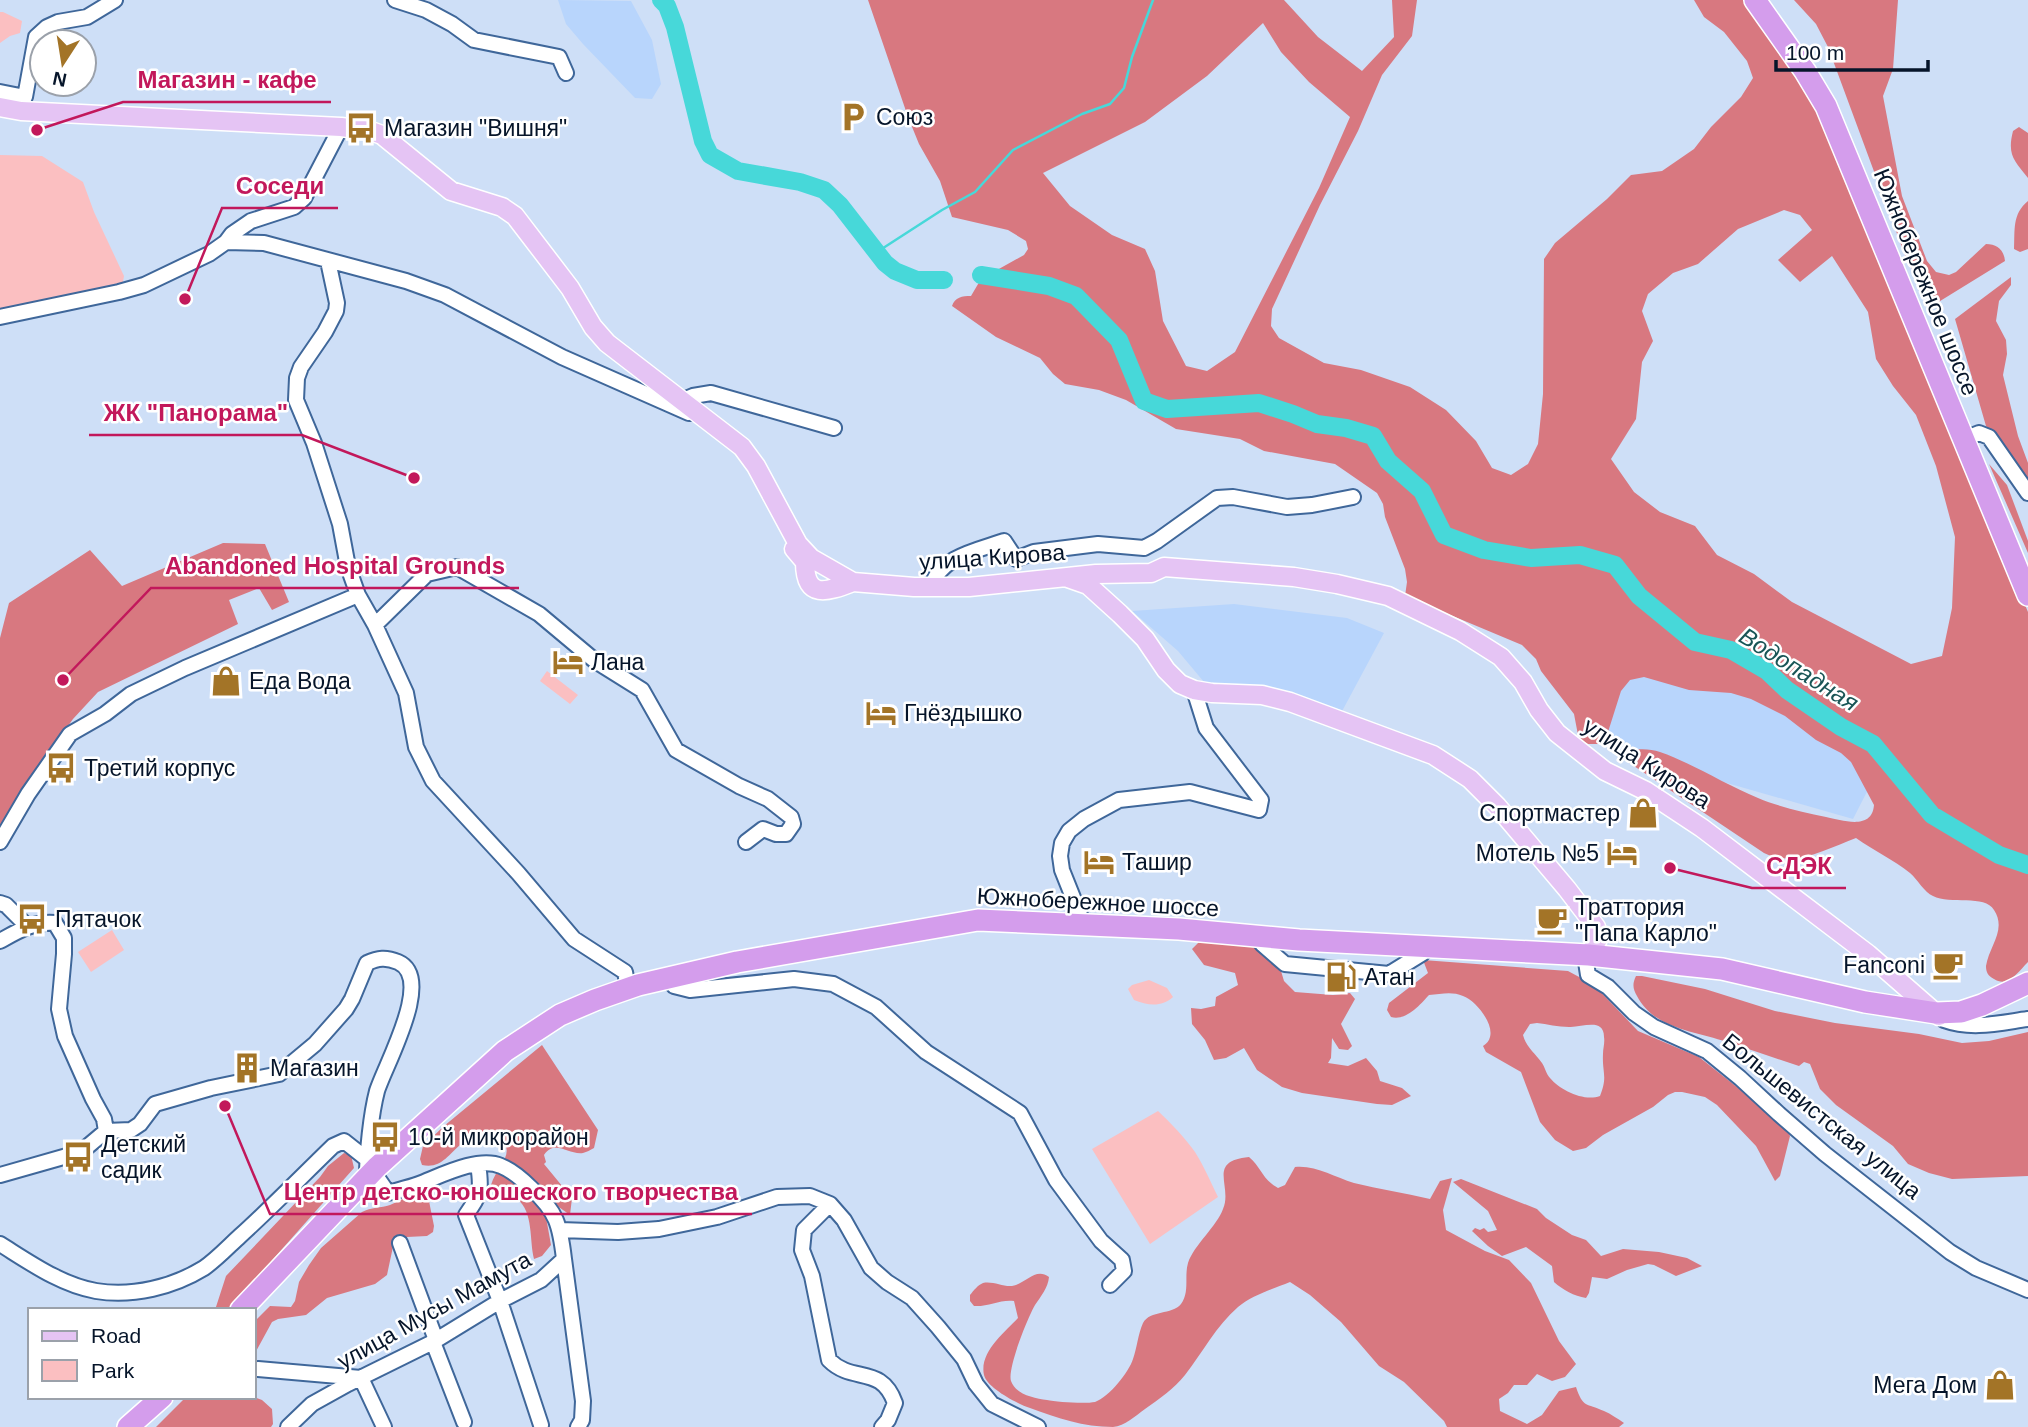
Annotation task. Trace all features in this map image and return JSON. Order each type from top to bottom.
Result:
[{"type":"highway","name":"Южнобережное шоссе","points":[[1755,0],[1826,106],[1931,340],[2028,595]]},
{"type":"highway","name":"Южнобережное шоссе","points":[[1767,0],[1816,69],[1837,104],[1871,206]]},
{"type":"highway","name":"Южнобережное шоссе","points":[[1968,435],[2028,569]]},
{"type":"highway","name":"Южнобережное шоссе","points":[[243,1308],[376,1168],[505,1051],[560,1015],[595,1000],[628,979],[978,920],[1179,929],[1588,964],[1722,969],[1941,1018],[1982,1005],[2028,983]]},
{"type":"highway","name":"Южнобережное шоссе","points":[[260,1302],[376,1168],[498,1065],[552,1028],[596,1007],[674,986],[730,973],[981,928],[1181,937],[1710,973],[1858,1007],[1941,1018],[1967,1017],[2028,989]]},
{"type":"highway","points":[[128,1427],[160,1399]]},
{"type":"highway","points":[[145,1427],[173,1399]]},
{"type":"main road","points":[[0,107],[21,111],[341,127],[382,135],[451,191],[502,207],[515,216],[570,288],[593,327],[607,343],[688,407]]},
{"type":"main road","name":"улица Кирова","points":[[688,407],[739,451],[794,549],[808,560],[805,576],[810,585],[821,592],[853,582],[969,587],[1096,574],[1151,573],[1164,567],[1294,577],[1337,584],[1388,596],[1460,631],[1501,656],[1523,682],[1539,710],[1557,733],[1605,771],[1646,790],[1702,828],[1868,954],[1941,1018]]},
{"type":"main road","points":[[1065,577],[1088,585],[1120,614],[1145,639],[1180,684],[1212,693],[1262,695],[1290,702],[1433,755],[1470,779],[1497,806],[1596,927],[1598,939],[1588,964]]},
{"type":"street","points":[[395,0],[426,10],[474,40],[559,57],[566,73]]},
{"type":"street","points":[[0,92],[25,96],[36,37],[47,27],[58,22],[87,17],[112,1]]},
{"type":"street","points":[[0,317],[145,285],[209,254],[251,221],[294,207],[304,198],[341,127]]},
{"type":"street","points":[[226,242],[264,243],[405,281],[445,295],[563,357],[688,407],[693,396],[711,393],[834,428]]},
{"type":"street","points":[[328,261],[337,303],[336,311],[301,367],[297,378],[296,400],[314,443],[340,524],[348,567],[358,596],[375,625],[406,693],[416,747],[433,781],[518,873],[574,939],[628,979]]},
{"type":"street","points":[[1968,435],[1979,433],[1989,437],[2028,493]]},
{"type":"street","points":[[932,586],[942,568],[962,555],[1004,541],[1016,559],[1034,552],[1098,544],[1144,548],[1217,498],[1233,497],[1287,507],[1353,497]]},
{"type":"street","points":[[375,625],[427,574],[457,567],[539,614],[594,660],[642,690],[676,750],[739,786],[768,799],[791,817],[793,824],[786,834],[776,834],[763,829],[746,842]]},
{"type":"street","points":[[1120,614],[1106,593],[1106,585],[1111,580],[1151,573]]},
{"type":"street","points":[[0,842],[28,794],[70,734],[105,714],[131,694],[185,668],[358,596]]},
{"type":"street","points":[[1084,925],[1062,870],[1060,856],[1062,843],[1069,831],[1084,819],[1119,800],[1191,792],[1259,810],[1261,800],[1206,728],[1194,690]]},
{"type":"street","points":[[0,903],[6,905],[27,926]]},
{"type":"street","points":[[0,941],[27,926],[47,922],[55,923],[64,937],[59,1009],[65,1037],[104,1119],[106,1131]]},
{"type":"street","points":[[0,1175],[81,1152],[106,1131],[131,1130],[140,1124],[155,1104],[211,1088],[279,1074],[315,1044],[338,1018],[352,999],[367,963],[379,958],[402,964],[409,972],[412,996],[377,1092],[376,1168]]},
{"type":"street","name":"Большевистская улица","points":[[1588,964],[1634,1013],[1654,1027],[1707,1051],[1825,1154],[1950,1252],[1976,1268],[2028,1290]]},
{"type":"street","points":[[674,986],[690,990],[794,979],[833,984],[876,1007],[926,1052],[1020,1113],[1056,1180],[1101,1241],[1122,1260],[1124,1271],[1110,1285]]},
{"type":"street","points":[[1941,1018],[1957,1025],[1976,1026],[2028,1018]]},
{"type":"street","points":[[0,1244],[47,1273],[95,1291],[122,1293],[150,1290],[182,1280],[206,1266],[267,1212],[333,1146],[344,1141],[376,1168]]},
{"type":"street","points":[[478,1164],[481,1186],[478,1197],[466,1215],[500,1301],[541,1425]]},
{"type":"street","name":"улица Мусы Мамута","points":[[288,1427],[312,1404],[435,1341],[500,1301],[541,1280],[564,1259],[560,1230],[550,1206],[529,1186],[499,1165],[478,1164],[447,1171],[420,1184],[388,1194],[376,1168]]},
{"type":"street","points":[[560,1230],[618,1232],[663,1228],[717,1217],[777,1197],[810,1196],[830,1204],[844,1220],[871,1268],[912,1298],[929,1317],[964,1359],[976,1384],[992,1404],[1038,1427]]},
{"type":"street","points":[[830,1204],[804,1230],[802,1250],[812,1276],[829,1360],[838,1369],[879,1379],[890,1390],[895,1403],[882,1427]]},
{"type":"street","points":[[400,1243],[464,1422]]},
{"type":"street","points":[[564,1259],[583,1401],[582,1420],[578,1427]]},
{"type":"street","points":[[258,1369],[361,1378],[384,1427]]},
{"type":"shaded area","points":[[558,0],[631,1],[652,40],[661,84],[652,99],[635,98],[583,44],[566,24]]},
{"type":"shaded area","points":[[868,0],[1284,0],[1318,37],[1362,71],[1394,37],[1392,0],[1417,0],[1412,36],[1382,75],[1358,131],[1272,309],[1271,326],[1279,338],[1324,363],[1361,370],[1410,387],[1446,410],[1476,441],[1492,468],[1511,475],[1528,464],[1538,444],[1543,394],[1544,259],[1555,243],[1631,175],[1662,171],[1694,149],[1711,127],[1741,97],[1753,78],[1747,61],[1724,32],[1704,17],[1694,0],[1745,0],[1804,80],[2028,612],[2028,962],[2004,982],[1990,977],[1986,966],[1999,924],[1994,910],[1983,902],[1948,900],[1933,896],[1904,868],[1856,838],[1799,858],[1787,859],[1764,853],[1619,756],[1633,750],[1655,751],[1774,804],[1848,821],[1868,818],[1874,805],[1851,762],[1785,716],[1751,699],[1731,693],[1689,690],[1644,677],[1630,680],[1621,691],[1608,732],[1601,744],[1588,744],[1578,735],[1574,714],[1541,671],[1536,659],[1522,645],[1405,596],[1405,569],[1385,517],[1383,504],[1377,493],[1335,464],[1264,451],[1240,439],[1176,429],[1126,400],[1099,390],[1065,384],[1040,358],[996,337],[952,306],[959,298],[971,296],[981,279],[1024,255],[1028,249],[1026,241],[1008,230],[952,217],[940,181],[919,144]],"holes":[[[1263,23],[1281,52],[1309,82],[1350,117],[1319,188],[1235,352],[1207,371],[1186,366],[1163,321],[1155,271],[1145,249],[1112,235],[1070,206],[1043,173],[1145,122],[1207,76]],[[1784,210],[1800,215],[1812,230],[1778,260],[1800,282],[1832,256],[1868,312],[1876,359],[1916,415],[1936,466],[1955,537],[1952,608],[1942,656],[1911,664],[1792,602],[1754,574],[1717,555],[1695,526],[1660,512],[1634,492],[1611,459],[1636,419],[1642,362],[1653,341],[1642,311],[1648,294],[1673,273],[1698,264],[1738,229]]]},
{"type":"shaded area","points":[[1794,0],[1898,0],[1893,69],[1883,96],[1902,196],[1927,261],[1936,272],[1949,275],[1956,272],[1986,244],[1999,248],[2005,261],[1932,306],[1906,258],[1828,47],[1816,24]]},
{"type":"shaded area","points":[[2019,127],[2028,133],[2028,178],[2011,152],[2013,131]]},
{"type":"shaded area","points":[[2028,201],[2028,249],[2020,252],[2014,249],[2015,223],[2019,211]]},
{"type":"shaded area","points":[[2011,277],[2011,285],[1999,301],[1996,321],[2006,340],[2007,354],[2003,375],[2018,436],[2028,463],[2028,483],[1986,426],[1955,319]]},
{"type":"shaded area","points":[[1989,464],[2007,485],[2028,541],[2028,553]]},
{"type":"shaded area","points":[[223,543],[265,544],[289,602],[272,610],[259,588],[229,600],[238,624],[98,692],[73,719],[29,780],[0,827],[0,638],[9,603],[90,550],[122,586]]},
{"type":"shaded area","points":[[1234,604],[1347,618],[1384,633],[1340,715],[1274,692],[1204,682],[1178,651],[1132,611]]},
{"type":"shaded area","points":[[1603,653],[1784,703],[1874,778],[1853,819],[1608,749]]},
{"type":"shaded area","points":[[1199,942],[1261,948],[1274,960],[1284,981],[1295,992],[1333,995],[1350,993],[1355,999],[1341,1024],[1352,1046],[1348,1050],[1339,1049],[1332,1038],[1331,1058],[1328,1063],[1348,1066],[1366,1058],[1377,1071],[1380,1081],[1402,1088],[1411,1096],[1392,1105],[1302,1093],[1282,1087],[1257,1070],[1244,1048],[1226,1058],[1214,1060],[1205,1040],[1192,1024],[1191,1008],[1215,1006],[1216,997],[1238,985],[1235,973],[1204,965],[1192,949]]},
{"type":"shaded area","points":[[1423,960],[1568,971],[1594,985],[1638,1031],[1699,1057],[1785,1125],[1790,1136],[1780,1176],[1775,1181],[1756,1146],[1717,1105],[1705,1097],[1682,1092],[1668,1095],[1586,1148],[1573,1151],[1555,1140],[1540,1122],[1521,1072],[1486,1052],[1483,1046],[1490,1037],[1489,1025],[1478,1007],[1468,998],[1451,993],[1429,995],[1407,1015],[1391,1017],[1387,1010],[1389,1003],[1428,973]],"holes":[[[1530,1024],[1565,1027],[1600,1027],[1604,1039],[1604,1079],[1600,1096],[1573,1094],[1554,1082],[1523,1035]]]},
{"type":"shaded area","points":[[1636,976],[1705,989],[1775,1011],[1962,1043],[1989,1041],[2028,1032],[2028,1176],[1952,1179],[1908,1164],[1893,1146],[1836,1105],[1820,1089],[1810,1064],[1804,1062],[1799,1066],[1665,1022],[1644,1007],[1637,996],[1634,986]]},
{"type":"shaded area","points":[[542,1045],[598,1130],[594,1148],[587,1152],[577,1153],[553,1148],[544,1155],[544,1164],[572,1198],[570,1215],[542,1195],[551,1245],[542,1256],[534,1259],[526,1211],[517,1199],[491,1185],[507,1151],[501,1139],[492,1132],[475,1136],[434,1165],[422,1165],[420,1159],[423,1146],[444,1126]]},
{"type":"shaded area","points":[[344,1153],[351,1155],[354,1168],[230,1308],[216,1308],[226,1276],[328,1166]]},
{"type":"shaded area","points":[[1249,1157],[1278,1188],[1285,1185],[1295,1167],[1310,1168],[1354,1183],[1430,1199],[1440,1181],[1452,1178],[1443,1210],[1446,1230],[1485,1251],[1509,1260],[1531,1283],[1559,1341],[1576,1364],[1565,1377],[1552,1381],[1537,1374],[1527,1385],[1514,1385],[1499,1399],[1500,1411],[1527,1424],[1542,1415],[1559,1391],[1576,1387],[1586,1404],[1607,1412],[1624,1423],[1619,1427],[1447,1427],[1404,1382],[1379,1366],[1341,1322],[1310,1295],[1290,1282],[1256,1296],[1238,1307],[1223,1322],[1176,1385],[1134,1418],[1117,1426],[1081,1424],[1040,1412],[1011,1399],[986,1380],[983,1367],[985,1358],[1000,1336],[1018,1318],[1014,1301],[974,1306],[970,1295],[983,1283],[1012,1286],[1035,1275],[1044,1274],[1049,1277],[1047,1285],[1032,1311],[1015,1355],[1011,1375],[1013,1386],[1026,1395],[1057,1401],[1095,1402],[1106,1395],[1118,1384],[1131,1364],[1141,1327],[1146,1319],[1181,1304],[1191,1256],[1223,1209],[1225,1169],[1236,1159]]},
{"type":"shaded area","points":[[1461,1179],[1537,1209],[1572,1235],[1586,1240],[1601,1256],[1623,1249],[1659,1252],[1687,1258],[1702,1266],[1676,1276],[1648,1264],[1607,1279],[1592,1277],[1586,1298],[1577,1296],[1554,1282],[1552,1266],[1526,1247],[1502,1256],[1472,1231],[1475,1228],[1484,1228],[1488,1232],[1497,1230],[1488,1211],[1453,1182]]},
{"type":"shaded area","points":[[427,1191],[433,1232],[427,1236],[407,1237],[394,1242],[387,1275],[375,1284],[327,1298],[306,1315],[272,1322],[256,1351],[256,1320],[270,1306],[291,1307],[299,1282],[321,1248],[362,1212],[390,1205]]},
{"type":"shaded area","points":[[256,1398],[272,1409],[271,1427],[156,1427],[184,1399]]},
{"type":"green space","points":[[0,12],[22,21],[20,33],[0,43]]},
{"type":"green space","points":[[0,155],[42,156],[83,182],[124,276],[122,287],[0,315]]},
{"type":"green space","points":[[547,671],[578,695],[570,704],[540,681]]},
{"type":"green space","points":[[112,930],[124,950],[91,972],[78,952]]},
{"type":"green space","points":[[1149,980],[1167,988],[1173,997],[1164,1003],[1154,1004],[1134,1000],[1128,989],[1132,985]]},
{"type":"green space","points":[[1158,1111],[1195,1152],[1218,1197],[1150,1244],[1092,1149]]},
{"type":"waterway","name":"Водопадная","points":[[661,0],[667,6],[675,27],[703,141],[710,155],[738,171],[800,182],[824,190],[840,205],[885,263],[895,271],[917,280],[944,280]]},
{"type":"waterway","points":[[877,252],[975,192],[1013,150],[1082,114],[1110,104],[1124,88],[1132,57],[1153,0]]},
{"type":"waterway","name":"Водопадная","points":[[981,275],[1049,286],[1076,296],[1119,340],[1144,401],[1167,409],[1259,403],[1317,424],[1346,428],[1373,436],[1388,461],[1422,491],[1444,535],[1484,550],[1531,558],[1580,555],[1615,565],[1639,596],[1695,642],[1731,650],[1767,671],[1787,690],[1841,727],[1873,744],[1932,815],[1999,855],[2028,865]]},
{"type":"place","name":"Союз","points":[[853,117]]},
{"type":"place","name":"Магазин \"Вишня\"","points":[[361,128]]},
{"type":"place","name":"Магазин - кафе","points":[[37,130]]},
{"type":"place","name":"Соседи","points":[[185,299]]},
{"type":"place","name":"ЖК \"Панорама\"","points":[[414,478]]},
{"type":"place","name":"Лана","points":[[568,662]]},
{"type":"place","name":"Abandoned Hospital Grounds","points":[[63,680]]},
{"type":"place","name":"Еда Вода","points":[[226,681]]},
{"type":"place","name":"Гнёздышко","points":[[881,713]]},
{"type":"place","name":"Третий корпус","points":[[61,768]]},
{"type":"place","name":"Спортмастер","points":[[1643,813]]},
{"type":"place","name":"Мотель №5","points":[[1622,853]]},
{"type":"place","name":"Ташир","points":[[1099,862]]},
{"type":"place","name":"СДЭК","points":[[1670,868]]},
{"type":"place","name":"Пятачок","points":[[32,919]]},
{"type":"place","name":"Траттория \"Папа Карло\"","points":[[1552,920]]},
{"type":"place","name":"Fanconi","points":[[1948,965]]},
{"type":"place","name":"Атан","points":[[1341,977]]},
{"type":"place","name":"Магазин","points":[[247,1068]]},
{"type":"place","name":"Центр детско-юношеского творчества","points":[[225,1106]]},
{"type":"place","name":"10-й микрорайон","points":[[385,1137]]},
{"type":"place","name":"Детский садик","points":[[78,1157]]},
{"type":"place","name":"Мега Дом","points":[[2000,1385]]}]
